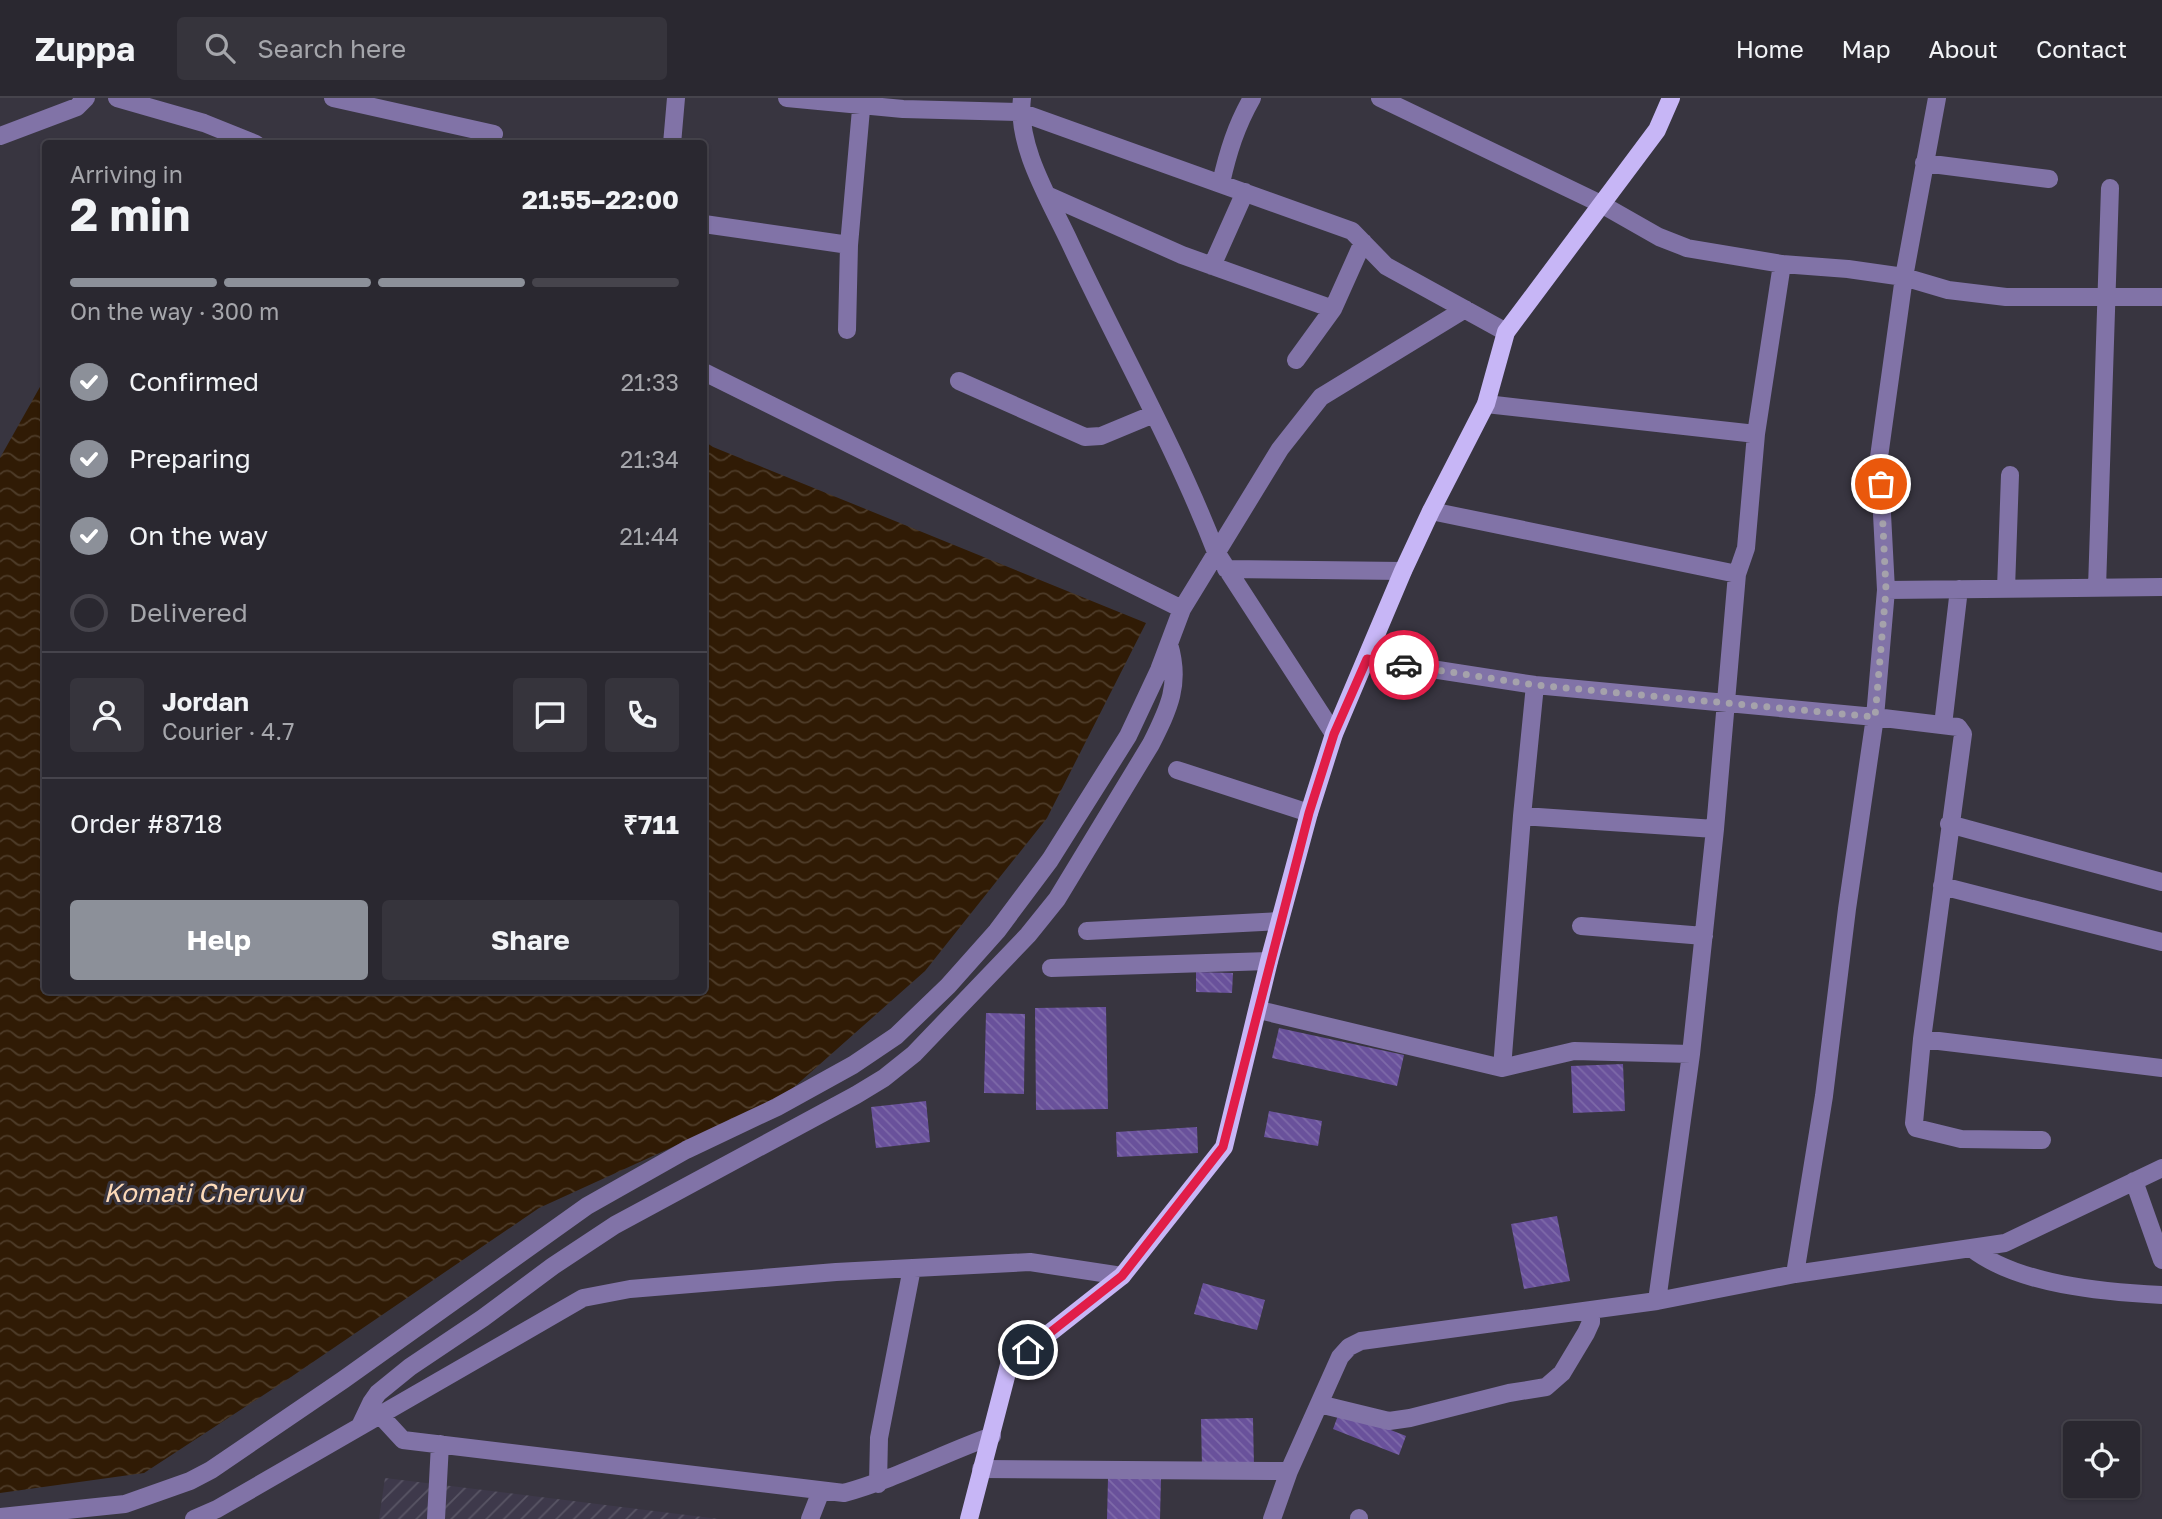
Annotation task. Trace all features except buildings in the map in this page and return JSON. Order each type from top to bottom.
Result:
[{"type":"main road","points":[[969,1519],[1009,1365],[1122,1276],[1223,1147],[1309,813],[1334,734],[1403,571],[1486,404],[1506,331],[1657,130],[1671,98]]},
{"type":"street","points":[[0,136],[78,107],[86,98]]},
{"type":"street","points":[[117,98],[204,123],[246,140]]},
{"type":"street","points":[[333,98],[494,134]]},
{"type":"street","points":[[672,140],[676,98]]},
{"type":"street","points":[[787,98],[862,102],[902,109],[1021,105],[1352,231],[1386,266],[1506,331]]},
{"type":"street","points":[[1222,183],[1229,148],[1251,98]]},
{"type":"street","points":[[1380,98],[1686,248],[1782,264],[1903,277],[1948,290],[2006,297],[2162,297]]},
{"type":"street","points":[[1795,1274],[1824,1096],[1847,909],[1875,717],[1886,590],[1879,457],[1903,277],[1937,98]]},
{"type":"street","points":[[847,330],[849,245],[862,102]]},
{"type":"street","points":[[1021,105],[1025,143],[1101,310],[1154,414],[1216,552],[1334,734]]},
{"type":"street","points":[[1924,163],[2049,179]]},
{"type":"street","points":[[2097,588],[2110,188]]},
{"type":"street","points":[[1212,266],[1245,191]]},
{"type":"street","points":[[1049,196],[1182,255],[1333,309]]},
{"type":"street","points":[[707,224],[849,245]]},
{"type":"street","points":[[1296,360],[1333,309],[1363,242]]},
{"type":"street","points":[[1657,1301],[1691,1054],[1715,829],[1737,575],[1746,548],[1756,433],[1782,264]]},
{"type":"street","points":[[0,1517],[125,1504],[190,1481],[211,1470],[343,1380],[587,1206],[686,1150],[777,1107],[853,1065],[896,1036],[948,986],[989,940],[1050,860],[1128,736],[1159,670],[1182,609],[1280,449],[1321,397],[1465,309]]},
{"type":"street","points":[[707,373],[1182,609]]},
{"type":"street","points":[[959,382],[1085,437],[1101,436],[1154,414]]},
{"type":"street","points":[[1486,404],[1756,433]]},
{"type":"street","points":[[2006,589],[2010,475]]},
{"type":"street","points":[[1431,511],[1737,575]]},
{"type":"street","points":[[1226,569],[1403,571]]},
{"type":"street","points":[[1886,590],[2162,587]]},
{"type":"street","points":[[1943,726],[1959,589]]},
{"type":"street","points":[[361,1424],[371,1403],[389,1384],[553,1266],[615,1225],[856,1095],[884,1078],[914,1054],[1028,935],[1057,899],[1163,720],[1175,682],[1175,664],[1169,644]]},
{"type":"street","points":[[1367,659],[1535,685],[1958,727],[1963,734],[1949,824],[1914,1123],[1916,1128],[1961,1139],[2042,1140]]},
{"type":"street","points":[[1502,1068],[1535,685]]},
{"type":"street","points":[[1177,770],[1309,813]]},
{"type":"street","points":[[1522,816],[1715,829]]},
{"type":"street","points":[[1949,824],[2162,882]]},
{"type":"street","points":[[1942,886],[2162,943]]},
{"type":"street","points":[[1087,931],[1280,921]]},
{"type":"street","points":[[1581,926],[1704,936]]},
{"type":"street","points":[[1051,968],[1269,961]]},
{"type":"street","points":[[1259,1010],[1502,1068],[1574,1051],[1691,1054]]},
{"type":"street","points":[[1922,1040],[2162,1068]]},
{"type":"street","points":[[1272,1519],[1289,1471],[1340,1357],[1349,1347],[1361,1341],[1657,1301],[1795,1274],[2005,1242],[2162,1168]]},
{"type":"street","points":[[2134,1181],[2162,1261]]},
{"type":"street","points":[[1971,1248],[2000,1267],[2034,1278],[2107,1292],[2162,1295]]},
{"type":"street","points":[[194,1519],[217,1509],[583,1298],[630,1289],[1030,1262],[1122,1276]]},
{"type":"street","points":[[878,1484],[879,1438],[912,1268]]},
{"type":"street","points":[[1319,1404],[1389,1421],[1508,1393],[1546,1387],[1562,1373],[1586,1333],[1591,1322],[1591,1310]]},
{"type":"street","points":[[379,1414],[403,1440],[844,1493],[878,1484],[992,1436]]},
{"type":"street","points":[[436,1519],[440,1444]]},
{"type":"street","points":[[981,1469],[1289,1471]]},
{"type":"street","points":[[810,1519],[821,1491]]},
{"type":"shaded area","points":[[385,1478],[719,1519],[379,1519]]},
{"type":"water","name":"Komati Cheruvu","points":[[42,383],[42,994],[707,994],[707,443],[1146,623],[1047,818],[925,971],[784,1096],[539,1208],[291,1377],[144,1473],[0,1493],[0,458]]},
{"type":"way so far","points":[[1404,665],[1535,685],[1875,717],[1886,590],[1881,484]]},
{"type":"route","points":[[1028,1350],[1122,1276],[1223,1147],[1269,961],[1309,813],[1334,734],[1367,659],[1404,665]]}]
